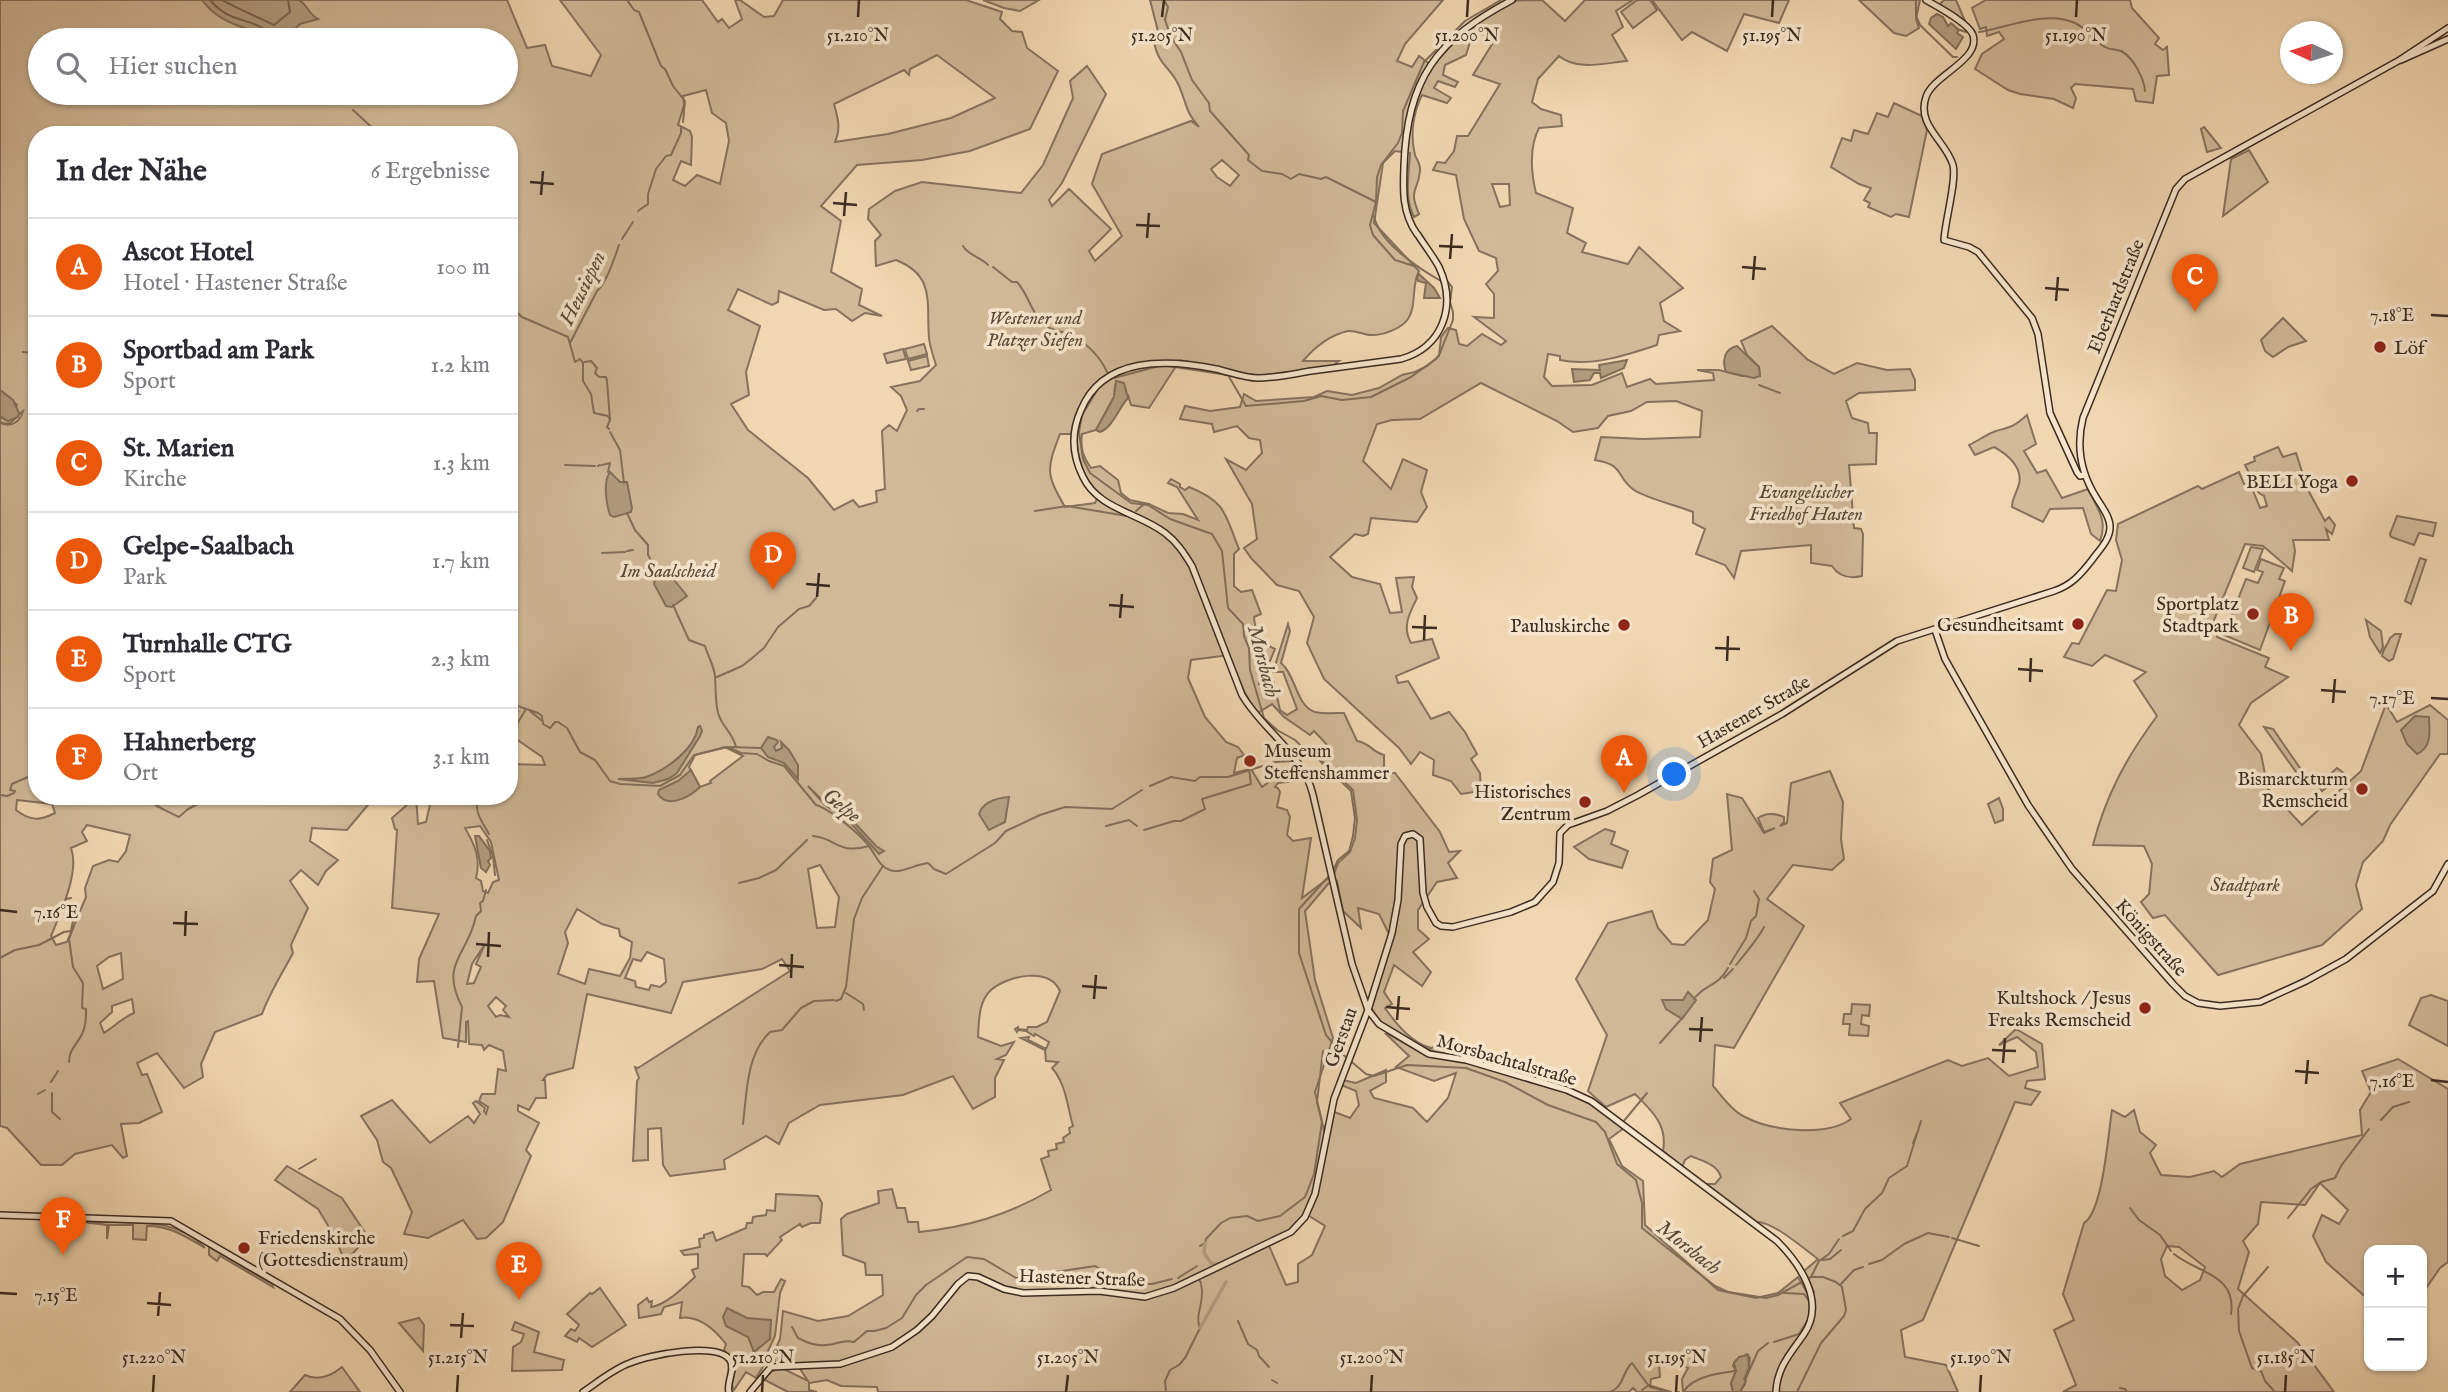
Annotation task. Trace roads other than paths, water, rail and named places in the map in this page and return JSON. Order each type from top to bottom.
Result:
[{"type":"main road","name":"Morsbachtalstraße","points":[[1512,0],[1484,15],[1461,32],[1432,61],[1411,109],[1404,173],[1405,207],[1409,222],[1439,267],[1445,287],[1446,303],[1440,331],[1431,343],[1416,354],[1393,360],[1259,378],[1177,362],[1146,364],[1112,373],[1098,384],[1083,404],[1075,429],[1077,464],[1091,491],[1107,503],[1160,530],[1182,550],[1192,566],[1242,695],[1257,717],[1296,758],[1310,784],[1352,964],[1367,1010],[1389,1032],[1429,1054],[1466,1060],[1567,1090],[1597,1104],[1777,1241],[1804,1280],[1812,1300],[1813,1314],[1804,1334],[1781,1367],[1776,1392]]},
{"type":"main road","points":[[1926,0],[1966,26],[1974,38],[1973,47],[1966,57],[1935,84],[1926,97],[1927,122],[1950,158],[1954,170],[1944,240],[1969,247],[1980,255],[2032,318],[2038,334],[2050,413],[2077,472],[2080,476],[2085,475]]},
{"type":"main road","points":[[2398,61],[2448,28]]},
{"type":"main road","points":[[2398,61],[2447,40]]},
{"type":"main road","name":"Eberhardstraße","points":[[2085,475],[2080,449],[2084,418],[2176,188],[2185,179],[2398,61]]},
{"type":"main road","name":"Hastener Straße","points":[[1396,916],[1401,844],[1407,834],[1420,839],[1424,899],[1433,918],[1441,926],[1471,924],[1522,908],[1535,902],[1555,877],[1559,863],[1559,837],[1564,827],[1607,811],[1638,795],[1798,705],[1898,641],[2069,585],[2106,541],[2110,527],[2106,513],[2085,475]]},
{"type":"main road","name":"Königstraße","points":[[1935,630],[1945,659],[2046,833],[2072,869],[2125,932],[2173,985],[2190,999],[2213,1006],[2252,1003],[2270,998],[2306,981],[2357,951],[2423,900],[2440,881],[2448,864]]},
{"type":"main road","name":"Gerstau","points":[[1321,1171],[1330,1114],[1363,1023],[1396,916]]},
{"type":"main road","points":[[1363,1023],[1376,1020]]},
{"type":"main road","name":"Hastener Straße","points":[[750,1392],[771,1367],[840,1364],[892,1347],[925,1323],[958,1283],[968,1276],[1023,1293],[1099,1292],[1136,1297],[1154,1296],[1292,1232],[1309,1209],[1321,1171]]},
{"type":"main road","points":[[0,1215],[171,1221],[340,1319],[370,1350],[400,1392]]},
{"type":"main road","points":[[583,1392],[630,1363],[693,1350],[723,1354],[728,1358],[732,1365],[727,1386],[729,1392]]},
{"type":"water","points":[[202,0],[299,0],[318,19],[300,24],[296,28],[246,28],[209,9]]},
{"type":"water","points":[[1937,14],[1943,17],[1948,26],[1951,23],[1959,30],[1957,33],[1963,37],[1956,49],[1929,24],[1931,18]]},
{"type":"water","points":[[1419,274],[1440,298],[1424,298],[1426,283],[1418,281]]},
{"type":"water","points":[[1737,346],[1759,367],[1760,376],[1754,378],[1726,372],[1725,356]]},
{"type":"water","points":[[1627,360],[1624,368],[1601,378],[1600,373],[1594,373],[1590,380],[1574,382],[1572,369],[1600,370],[1599,365]]},
{"type":"water","points":[[1116,381],[1124,383],[1128,398],[1112,422],[1100,432],[1096,430],[1114,397]]},
{"type":"water","points":[[0,390],[13,400],[18,417],[8,421],[0,416]]},
{"type":"water","points":[[610,472],[620,482],[627,482],[632,508],[631,512],[614,517],[610,515],[606,499],[606,481]]},
{"type":"water","points":[[658,570],[667,571],[687,596],[672,607],[666,606],[654,584]]},
{"type":"water","points":[[2415,716],[2429,717],[2427,744],[2417,754],[2407,744],[2401,730]]},
{"type":"water","points":[[700,726],[700,736],[677,773],[668,779],[653,783],[618,779],[643,778],[662,769],[686,751]]},
{"type":"water","points":[[768,737],[777,740],[774,747],[776,751],[782,748],[781,742],[789,750],[798,765],[798,779],[784,763],[768,757],[761,748]]},
{"type":"water","points":[[691,770],[700,787],[696,791],[673,801],[667,801],[658,794],[659,790],[678,781]]},
{"type":"water","points":[[808,786],[824,802],[842,809],[876,846],[884,851],[879,854],[848,820],[825,805]]},
{"type":"water","points":[[1009,797],[1005,822],[989,830],[979,814],[981,810],[991,801]]},
{"type":"water","points":[[475,836],[479,836],[490,851],[490,865],[486,872],[481,868]]},
{"type":"water","points":[[1688,992],[1696,1000],[1682,1019],[1666,1009],[1662,1000],[1683,1000]]},
{"type":"water","points":[[727,1308],[747,1318],[771,1320],[770,1339],[754,1352],[748,1337],[726,1326],[723,1317]]},
{"type":"water","points":[[1748,1355],[1749,1368],[1744,1379],[1746,1381],[1740,1392],[1733,1392],[1731,1383],[1736,1371],[1734,1363],[1739,1357]]},
{"type":"waterway","name":"Heusiepen","points":[[627,0],[634,10],[639,12],[661,66],[685,101],[683,122]]},
{"type":"waterway","points":[[1164,0],[1168,7],[1165,20],[1192,80],[1209,103],[1210,111],[1249,155],[1248,160],[1262,171],[1282,174],[1291,179],[1299,174],[1321,179],[1326,177],[1376,202]]},
{"type":"waterway","name":"Morsbach","points":[[1414,266],[1395,260],[1373,235],[1370,225],[1376,202],[1377,177],[1381,165],[1398,143],[1402,133],[1403,111],[1424,62],[1465,21],[1501,0]]},
{"type":"waterway","points":[[1916,0],[1916,16],[1920,25],[1953,57],[1957,57]]},
{"type":"waterway","points":[[1979,32],[2040,19],[2064,19],[2084,28],[2105,47],[2121,51],[2130,58],[2140,74],[2145,91]]},
{"type":"waterway","points":[[1957,29],[1966,32]]},
{"type":"waterway","points":[[353,110],[370,126]]},
{"type":"waterway","name":"Heusiepen","points":[[638,211],[648,204],[648,194],[656,169],[666,156],[671,155],[681,128]]},
{"type":"waterway","name":"Morsbach","points":[[1374,216],[1377,226],[1391,245],[1411,262],[1441,281]]},
{"type":"waterway","name":"Heusiepen","points":[[622,239],[633,222]]},
{"type":"waterway","name":"Heusiepen","points":[[570,343],[607,276],[619,245]]},
{"type":"waterway","points":[[963,246],[988,265]]},
{"type":"waterway","points":[[993,267],[1012,282],[1017,282],[1042,321],[1050,328],[1068,334],[1086,345],[1107,372]]},
{"type":"waterway","name":"Morsbach","points":[[1168,366],[1228,375],[1246,406],[1304,401],[1321,396],[1342,400],[1371,397],[1411,377],[1440,353],[1453,320],[1450,302],[1452,287],[1447,281]]},
{"type":"waterway","points":[[518,313],[568,337],[575,362],[580,359],[583,363],[583,381],[591,394],[594,413],[608,416],[609,429]]},
{"type":"waterway","points":[[23,352],[28,352]]},
{"type":"waterway","points":[[584,362],[591,361],[597,368],[595,373],[599,377],[606,377],[610,420]]},
{"type":"waterway","name":"Morsbach","points":[[1110,379],[1159,366]]},
{"type":"waterway","points":[[1759,385],[1780,393]]},
{"type":"waterway","name":"Morsbach","points":[[1098,389],[1082,415],[1079,432],[1083,459],[1090,473],[1131,503],[1148,505],[1170,519],[1212,534],[1222,551],[1228,608],[1243,624],[1249,648],[1250,670],[1264,718],[1318,759],[1351,791],[1355,818],[1353,836],[1349,851],[1338,860],[1333,871]]},
{"type":"waterway","points":[[917,411],[924,409]]},
{"type":"waterway","points":[[610,432],[620,450],[624,483]]},
{"type":"waterway","points":[[602,465],[610,463],[608,472]]},
{"type":"waterway","points":[[565,465],[595,466]]},
{"type":"waterway","name":"Morsbach","points":[[1136,511],[1143,505]]},
{"type":"waterway","points":[[1035,511],[1067,506],[1127,516]]},
{"type":"waterway","points":[[627,513],[635,530],[648,545],[648,555],[658,572]]},
{"type":"waterway","points":[[627,551],[633,550]]},
{"type":"waterway","points":[[602,553],[625,552]]},
{"type":"waterway","points":[[717,677],[751,659],[764,648],[778,627],[799,609],[809,606],[816,598]]},
{"type":"waterway","points":[[673,605],[689,640],[705,646],[714,672],[718,713],[736,747]]},
{"type":"waterway","name":"Gelpe","points":[[518,706],[538,713],[542,716],[543,724],[550,728],[555,722],[567,728],[580,752],[595,760],[610,781],[620,784],[660,786],[680,775],[694,755],[728,747],[741,753],[757,754],[784,766],[816,805],[851,828],[864,840],[883,866],[894,871],[928,863],[946,874],[995,843],[1006,831],[1040,815],[1065,807],[1112,809],[1142,790]]},
{"type":"waterway","points":[[518,722],[526,709]]},
{"type":"waterway","name":"Gelpe","points":[[530,711],[541,720]]},
{"type":"waterway","points":[[729,747],[761,748]]},
{"type":"waterway","name":"Gelpe","points":[[1298,759],[1309,754]]},
{"type":"waterway","name":"Gelpe","points":[[1150,786],[1171,777],[1195,781],[1200,777],[1228,777],[1275,762],[1293,761]]},
{"type":"waterway","points":[[1144,830],[1181,821],[1205,809],[1202,799],[1251,784],[1249,769]]},
{"type":"waterway","name":"Gelpe","points":[[0,795],[14,793],[15,791],[10,790],[12,784],[28,777]]},
{"type":"waterway","name":"Gelpe","points":[[155,805],[179,817],[196,805]]},
{"type":"waterway","points":[[477,805],[479,816],[489,834]]},
{"type":"waterway","points":[[1106,826],[1129,820],[1137,826]]},
{"type":"waterway","points":[[813,836],[850,849],[869,846]]},
{"type":"waterway","points":[[487,840],[493,856],[495,875]]},
{"type":"waterway","points":[[739,883],[776,870],[807,840]]},
{"type":"waterway","points":[[836,1001],[841,999],[846,987],[854,919],[862,898],[883,866]]},
{"type":"waterway","name":"Morsbach","points":[[1329,876],[1299,909],[1299,953],[1326,1035],[1340,1052],[1366,1074],[1374,1076],[1407,1065],[1466,1068],[1505,1082],[1548,1105],[1596,1122],[1605,1132],[1617,1164],[1636,1180],[1642,1203],[1642,1228],[1715,1286],[1728,1292],[1766,1298],[1778,1295],[1811,1277],[1823,1277],[1836,1282],[1842,1287],[1846,1310],[1844,1316],[1821,1343],[1797,1392]]},
{"type":"waterway","points":[[458,1047],[462,1007],[453,979],[454,969],[476,916],[481,911],[480,903],[486,890]]},
{"type":"waterway","points":[[1730,964],[1756,916],[1759,899],[1754,891]]},
{"type":"waterway","points":[[66,899],[71,898]]},
{"type":"waterway","points":[[0,958],[15,950],[39,945],[71,931],[74,916]]},
{"type":"waterway","points":[[69,1062],[72,1050],[83,1031],[86,1016],[86,1009],[82,1008],[83,983],[73,967],[69,939],[74,926]]},
{"type":"waterway","points":[[1736,965],[1764,927]]},
{"type":"waterway","points":[[1694,999],[1728,968]]},
{"type":"waterway","points":[[1724,978],[1733,969]]},
{"type":"waterway","points":[[846,993],[863,1004],[864,1010]]},
{"type":"waterway","points":[[743,1124],[749,1075],[762,1041],[770,1032],[782,1030],[801,1008],[814,1001],[834,1000]]},
{"type":"waterway","points":[[1660,1043],[1684,1016]]},
{"type":"waterway","points":[[1200,1246],[1221,1223],[1230,1218],[1247,1216],[1258,1221],[1280,1216],[1305,1197],[1314,1174],[1322,1122],[1317,1102],[1323,1051]]},
{"type":"waterway","points":[[51,1082],[58,1071]]},
{"type":"waterway","points":[[38,1094],[45,1090]]},
{"type":"waterway","points":[[52,1093],[52,1112],[60,1119]]},
{"type":"waterway","points":[[1623,1122],[1647,1093]]},
{"type":"waterway","points":[[2381,1120],[2393,1107],[2409,1102]]},
{"type":"waterway","points":[[1843,1236],[1853,1231],[1865,1209],[1882,1193],[1889,1178],[1907,1166],[1921,1121]]},
{"type":"waterway","points":[[2288,1218],[2311,1189],[2321,1182],[2335,1178],[2369,1129]]},
{"type":"waterway","points":[[1913,1143],[1917,1133]]},
{"type":"waterway","points":[[299,1169],[316,1159]]},
{"type":"waterway","points":[[2130,1208],[2139,1220],[2160,1235],[2171,1251]]},
{"type":"waterway","points":[[1869,1264],[1882,1260],[1904,1244],[1928,1233],[1949,1237]]},
{"type":"waterway","points":[[1952,1238],[1979,1246]]},
{"type":"waterway","points":[[1811,1277],[1819,1261],[1829,1254],[1839,1239]]},
{"type":"waterway","points":[[1205,1243],[1204,1253],[1211,1263],[1217,1264]]},
{"type":"waterway","points":[[1822,1260],[1830,1259],[1841,1250]]},
{"type":"waterway","points":[[2174,1254],[2222,1282],[2228,1290],[2231,1314]]},
{"type":"waterway","points":[[792,1327],[798,1338],[812,1344],[854,1342],[867,1331],[886,1328],[902,1318],[916,1295],[926,1285],[967,1257],[984,1259],[1016,1278],[1095,1266],[1120,1281],[1132,1284],[1152,1284],[1172,1279]]},
{"type":"waterway","points":[[1178,1278],[1197,1266]]},
{"type":"waterway","points":[[1840,1285],[1854,1270],[1863,1267]]},
{"type":"waterway","points":[[2268,1267],[2243,1296],[2238,1309],[2239,1331],[2252,1368],[2261,1371],[2265,1381],[2275,1392]]},
{"type":"waterway","points":[[1199,1279],[1201,1283]]},
{"type":"waterway","points":[[1200,1328],[1226,1282]]},
{"type":"waterway","points":[[1166,1392],[1165,1381],[1170,1370],[1185,1358],[1200,1328],[1198,1317],[1201,1285]]},
{"type":"waterway","points":[[1784,1293],[1804,1294],[1809,1301]]},
{"type":"waterway","points":[[1774,1342],[1799,1334],[1808,1320]]},
{"type":"waterway","points":[[1238,1321],[1248,1344],[1257,1350],[1269,1367]]},
{"type":"waterway","points":[[1745,1380],[1758,1351],[1768,1343]]},
{"type":"waterway","points":[[1610,1392],[1618,1387],[1632,1363],[1648,1385],[1671,1392]]},
{"type":"waterway","points":[[1684,1391],[1701,1379],[1736,1371]]},
{"type":"waterway","points":[[1272,1380],[1277,1383]]},
{"type":"waterway","points":[[1642,1390],[1649,1385]]},
{"type":"waterway","points":[[2120,1388],[2127,1392]]},
{"type":"place","name":"St. Marien","points":[[2195,312]]},
{"type":"place","name":"Löf","points":[[2380,347]]},
{"type":"place","name":"BELI Yoga","points":[[2352,481]]},
{"type":"place","name":"Gelpe-Saalbach","points":[[773,590]]},
{"type":"place","name":"Sportplatz Stadtpark","points":[[2253,614]]},
{"type":"place","name":"Gesundheitsamt","points":[[2078,624]]},
{"type":"place","name":"Pauluskirche","points":[[1624,625]]},
{"type":"place","name":"Sportbad am Park","points":[[2291,651]]},
{"type":"place","name":"Museum Steffenshammer","points":[[1250,761]]},
{"type":"place","name":"Bismarckturm Remscheid","points":[[2362,789]]},
{"type":"place","name":"Ascot Hotel","points":[[1624,793]]},
{"type":"place","name":"Historisches Zentrum","points":[[1585,802]]},
{"type":"place","name":"Kultshock / Jesus Freaks Remscheid","points":[[2145,1008]]},
{"type":"place","name":"Friedenskirche (Gottesdienstraum)","points":[[244,1248]]},
{"type":"place","name":"Hahnerberg","points":[[63,1255]]},
{"type":"place","name":"Turnhalle CTG","points":[[519,1300]]},
{"type":"park label","name":"Westener und Platzer Siefen","points":[[1035,328]]},
{"type":"park label","name":"Evangelischer Friedhof Hasten","points":[[1806,502]]},
{"type":"park label","name":"Im Saalscheid","points":[[668,570]]},
{"type":"park label","name":"Stadtpark","points":[[2245,884]]}]
